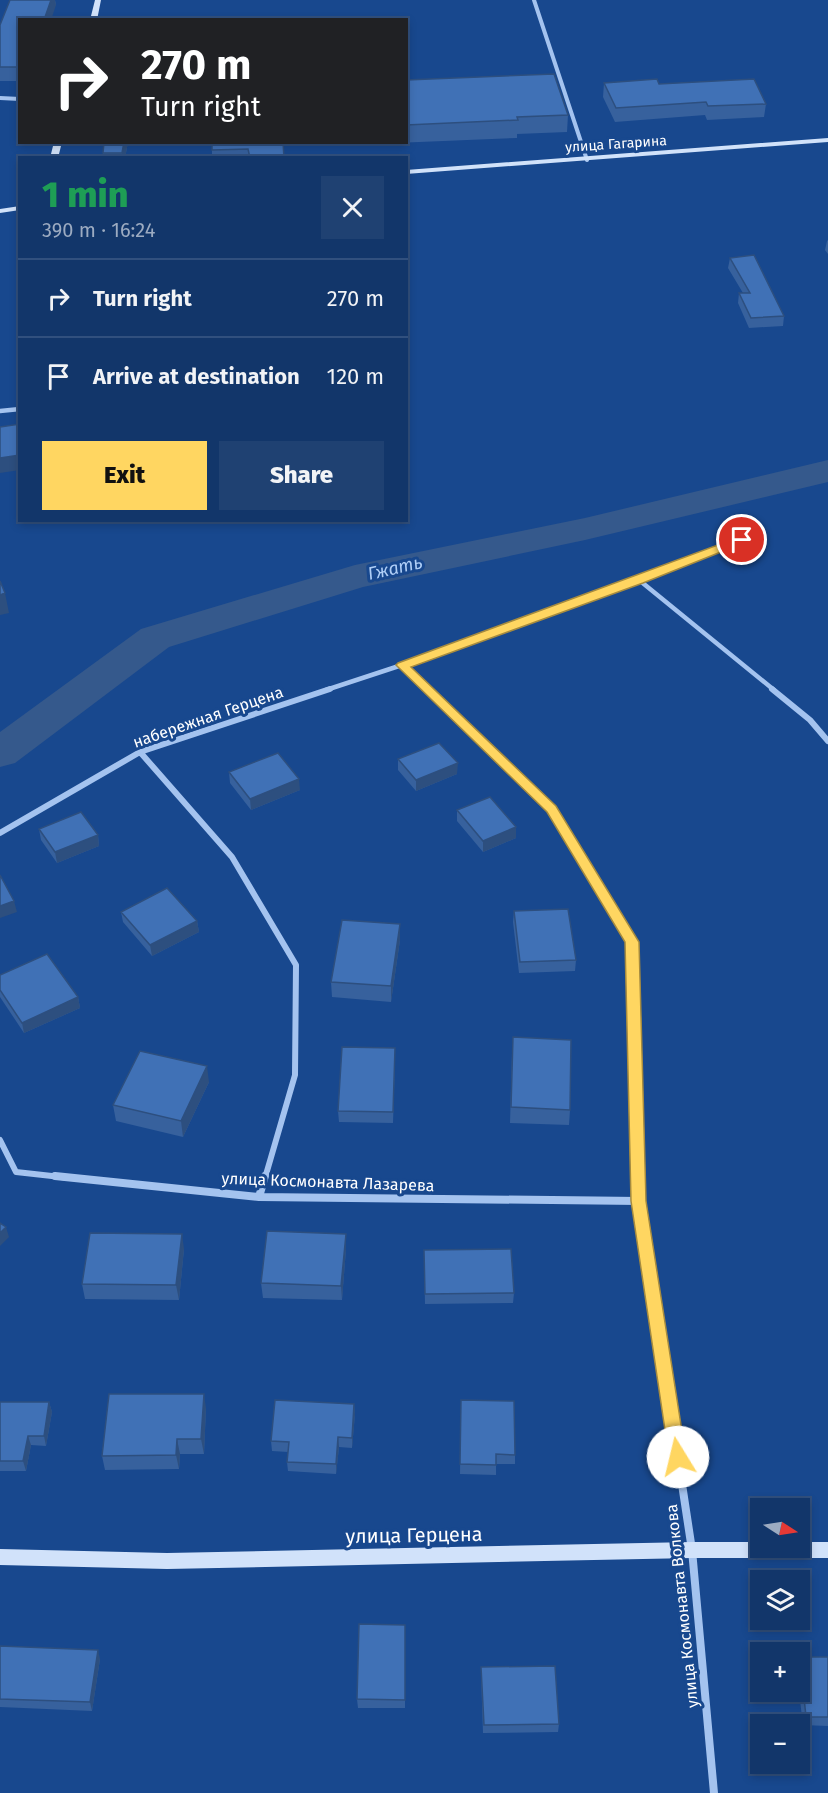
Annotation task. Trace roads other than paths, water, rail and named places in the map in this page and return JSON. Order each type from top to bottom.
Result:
[{"type":"main road","points":[[94,18],[98,0]]},
{"type":"main road","name":"улица Гагарина","points":[[408,172],[828,140]]},
{"type":"main road","points":[[0,211],[18,207]]},
{"type":"main road","name":"улица Герцена","points":[[0,1557],[167,1561],[692,1550],[828,1550]]},
{"type":"street","points":[[534,0],[587,160]]},
{"type":"street","points":[[0,98],[18,99]]},
{"type":"street","points":[[0,411],[18,409]]},
{"type":"street","points":[[402,665],[639,580],[763,532]]},
{"type":"street","points":[[639,580],[810,720],[828,741]]},
{"type":"street","name":"набережная Герцена","points":[[0,833],[140,752],[402,665]]},
{"type":"street","name":"улица Космонавта Волкова","points":[[402,665],[552,809],[632,942],[639,1201],[692,1550],[714,1793]]},
{"type":"street","points":[[140,752],[232,857],[296,965],[295,1075],[259,1197]]},
{"type":"street","name":"улица Космонавта Лазарева","points":[[0,1140],[16,1172],[259,1197],[639,1201]]},
{"type":"waterway","name":"Гжать","points":[[0,753],[155,638],[355,577],[585,529],[828,471]]}]
